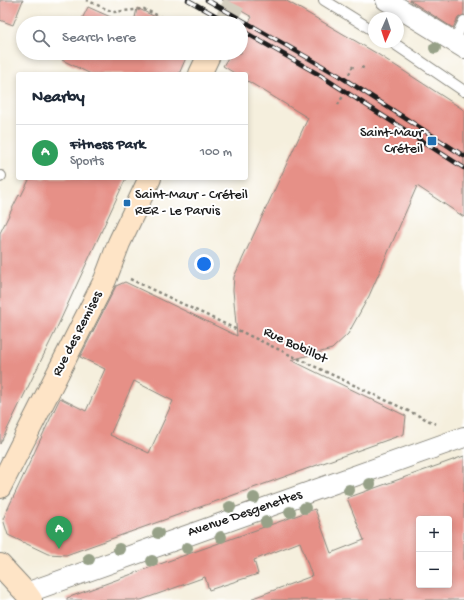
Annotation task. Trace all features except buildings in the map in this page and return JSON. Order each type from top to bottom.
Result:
[{"type":"street","points":[[386,0],[459,45]]},
{"type":"street","points":[[201,72],[207,60]]},
{"type":"street","name":"Rue des Remises","points":[[0,487],[105,280],[119,243],[149,180]]},
{"type":"street","name":"Avenue Desgenettes","points":[[28,596],[463,437]]},
{"type":"street","points":[[0,565],[28,596]]},
{"type":"lane","points":[[324,0],[368,27]]},
{"type":"lane","points":[[459,45],[464,21]]},
{"type":"lane","points":[[401,48],[464,91]]},
{"type":"path","points":[[86,0],[113,12],[144,9],[158,16]]},
{"type":"path","points":[[349,74],[354,64]]},
{"type":"path","points":[[361,67],[366,69]]},
{"type":"path","points":[[338,105],[343,96]]},
{"type":"path","name":"Rue Bobillot","points":[[128,278],[463,437]]},
{"type":"tunnel","points":[[228,16],[236,0]]},
{"type":"railway","points":[[188,0],[217,16]]},
{"type":"railway","points":[[207,0],[235,16]]},
{"type":"railway","points":[[248,23],[338,75],[464,156]]},
{"type":"railway","points":[[248,34],[318,74],[464,168]]},
{"type":"place","name":"Saint-Maur Créteil","points":[[432,141]]},
{"type":"place","name":"Saint-Maur - Créteil RER - Le Parvis","points":[[127,203]]},
{"type":"place","name":"Fitness Park","points":[[59,549]]}]
